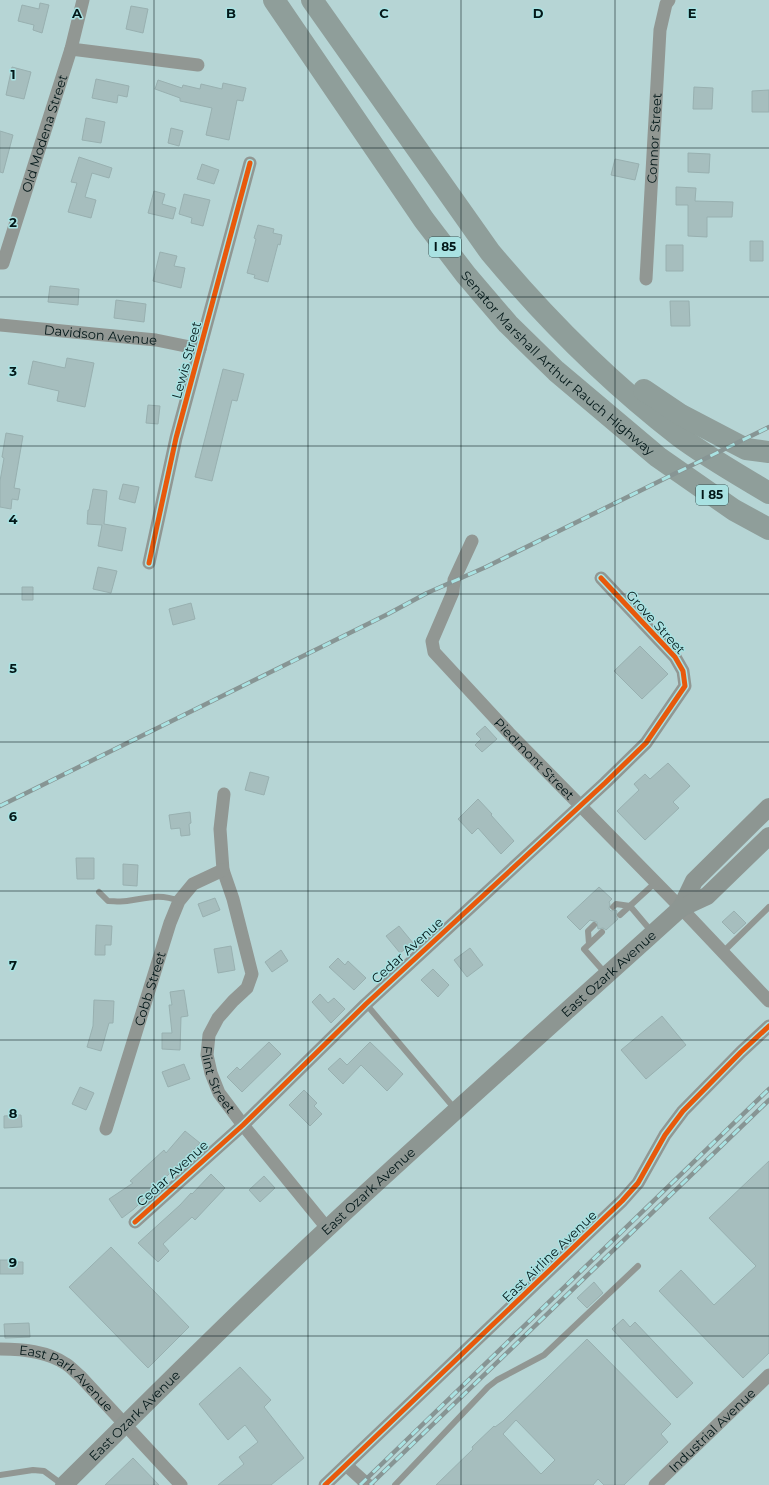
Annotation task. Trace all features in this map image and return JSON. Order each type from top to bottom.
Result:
[{"type":"highway","name":"Senator Marshall Arthur Rauch Highway","points":[[274,0],[424,220],[466,275],[508,324],[556,371],[658,457],[734,510],[769,529]]},
{"type":"highway","name":"Senator Marshall Arthur Rauch Highway","points":[[312,0],[490,252],[517,284],[569,339],[621,388],[680,436],[729,469],[769,493]]},
{"type":"highway","points":[[569,339],[681,415],[746,448],[769,452]]},
{"type":"main road","name":"East Ozark Avenue","points":[[681,908],[694,881],[769,807]]},
{"type":"main road","name":"East Ozark Avenue","points":[[67,1484],[125,1424],[327,1228],[681,908],[707,896],[769,836]]},
{"type":"street","name":"Old Modena Street","points":[[0,263],[3,263],[71,49],[83,0]]},
{"type":"street","name":"Connor Street","points":[[646,279],[660,30],[666,4],[669,0]]},
{"type":"street","points":[[71,49],[198,65]]},
{"type":"street","name":"Lewis Street","points":[[149,563],[176,438],[250,163]]},
{"type":"street","name":"Davidson Avenue","points":[[0,325],[156,340],[200,349]]},
{"type":"street","name":"Piedmont Street","points":[[472,541],[454,580],[453,592],[432,641],[434,652],[580,807],[656,882],[769,1001]]},
{"type":"street","name":"Grove Street","points":[[601,578],[675,656],[683,671],[685,686]]},
{"type":"street","name":"Cedar Avenue","points":[[135,1222],[243,1125],[366,1004],[580,807],[646,742],[685,686]]},
{"type":"street","name":"Flint Street","points":[[224,794],[220,829],[223,870],[234,899],[252,974],[247,988],[218,1018],[209,1034],[207,1055],[210,1073],[219,1092],[243,1125],[327,1228]]},
{"type":"street","name":"Cobb Street","points":[[106,1129],[170,922],[179,900],[193,884],[223,870]]},
{"type":"street","name":"East Airline Avenue","points":[[324,1485],[622,1201],[638,1183],[665,1135],[683,1111],[769,1026]]},
{"type":"street","name":"East Park Avenue","points":[[0,1349],[29,1351],[48,1355],[66,1364],[80,1376],[181,1485]]},
{"type":"street","name":"Industrial Avenue","points":[[655,1485],[769,1375]]},
{"type":"street","points":[[346,1465],[368,1485]]},
{"type":"lane","points":[[620,915],[656,882]]},
{"type":"lane","points":[[99,892],[108,901],[125,901],[154,896],[168,896],[179,900]]},
{"type":"lane","points":[[613,907],[616,904],[630,906],[653,933]]},
{"type":"lane","points":[[723,952],[769,907]]},
{"type":"lane","points":[[589,944],[588,930],[594,925]]},
{"type":"lane","points":[[602,932],[584,949],[607,975]]},
{"type":"lane","points":[[366,1004],[456,1110]]},
{"type":"lane","points":[[395,1485],[488,1387],[497,1380],[544,1355],[638,1266]]},
{"type":"lane","points":[[0,1475],[33,1470],[44,1471],[67,1484]]},
{"type":"building","points":[[40,3],[49,5],[42,33],[33,30],[34,25],[18,21],[22,5],[39,9]]},
{"type":"building","points":[[131,6],[148,9],[143,33],[126,29]]},
{"type":"building","points":[[12,67],[31,72],[24,99],[6,95]]},
{"type":"building","points":[[96,79],[129,86],[127,97],[118,95],[117,103],[92,98]]},
{"type":"building","points":[[158,80],[182,88],[183,85],[200,89],[201,84],[222,89],[223,83],[246,88],[243,101],[237,100],[229,140],[206,135],[212,108],[180,101],[180,98],[155,89]]},
{"type":"building","points":[[694,87],[713,88],[712,109],[693,109]]},
{"type":"building","points":[[769,90],[769,112],[752,112],[752,91]]},
{"type":"building","points":[[86,118],[105,122],[101,143],[82,140]]},
{"type":"building","points":[[171,128],[183,131],[179,146],[168,143]]},
{"type":"building","points":[[0,131],[13,135],[3,173],[0,172]]},
{"type":"building","points":[[688,153],[710,154],[709,173],[688,172]]},
{"type":"building","points":[[79,157],[112,168],[109,178],[92,173],[85,197],[96,200],[91,218],[68,212],[77,183],[71,182]]},
{"type":"building","points":[[615,159],[639,164],[635,180],[611,175]]},
{"type":"building","points":[[202,164],[219,170],[214,184],[197,179]]},
{"type":"building","points":[[676,187],[696,188],[695,201],[733,202],[732,217],[707,217],[707,237],[688,236],[688,205],[676,205]]},
{"type":"building","points":[[154,191],[165,194],[162,204],[176,208],[173,219],[148,213]]},
{"type":"building","points":[[184,194],[210,200],[203,226],[191,223],[192,218],[179,214]]},
{"type":"building","points":[[258,225],[274,229],[273,233],[282,235],[280,245],[278,244],[268,282],[254,278],[255,275],[247,273]]},
{"type":"building","points":[[750,241],[763,241],[763,261],[750,261]]},
{"type":"building","points":[[666,245],[683,245],[683,271],[666,271]]},
{"type":"building","points":[[160,252],[177,256],[174,266],[185,268],[181,288],[153,281]]},
{"type":"building","points":[[50,286],[79,289],[78,305],[48,302]]},
{"type":"building","points":[[116,300],[146,304],[144,322],[114,318]]},
{"type":"building","points":[[670,301],[689,301],[690,326],[671,326]]},
{"type":"building","points":[[67,358],[94,363],[85,407],[57,401],[59,391],[28,384],[33,361],[65,368]]},
{"type":"building","points":[[223,369],[244,374],[237,401],[232,400],[212,481],[195,477]]},
{"type":"building","points":[[148,405],[160,406],[158,424],[146,423]]},
{"type":"building","points":[[6,433],[23,436],[14,488],[20,489],[18,500],[12,499],[11,509],[0,507],[0,481]]},
{"type":"building","points":[[123,484],[139,487],[135,503],[119,499]]},
{"type":"building","points":[[93,489],[107,491],[104,524],[126,528],[122,551],[98,546],[102,525],[87,524],[88,510]]},
{"type":"building","points":[[98,567],[117,571],[111,593],[93,589]]},
{"type":"building","points":[[22,587],[33,587],[33,600],[22,600]]},
{"type":"building","points":[[191,603],[195,619],[173,625],[169,609]]},
{"type":"building","points":[[640,646],[668,674],[642,699],[614,671]]},
{"type":"building","points":[[485,726],[497,739],[482,752],[475,745],[481,739],[476,734]]},
{"type":"building","points":[[668,763],[690,786],[673,802],[679,808],[645,840],[617,811],[639,790],[634,784],[645,774],[650,779]]},
{"type":"building","points":[[250,772],[269,777],[264,795],[245,790]]},
{"type":"building","points":[[478,799],[514,841],[501,854],[478,828],[472,834],[458,819]]},
{"type":"building","points":[[190,812],[190,835],[181,836],[180,828],[171,829],[169,815]]},
{"type":"building","points":[[76,858],[94,858],[94,879],[77,879]]},
{"type":"building","points":[[123,864],[138,865],[137,886],[123,885]]},
{"type":"building","points":[[599,887],[612,899],[609,902],[609,909],[611,911],[617,911],[616,916],[618,919],[606,930],[603,928],[598,929],[597,922],[590,920],[580,930],[567,917]]},
{"type":"building","points":[[215,898],[220,910],[203,917],[198,904]]},
{"type":"building","points":[[734,911],[746,923],[734,934],[722,922]]},
{"type":"building","points":[[96,925],[112,926],[111,945],[105,945],[105,955],[95,955]]},
{"type":"building","points":[[399,926],[413,943],[400,953],[386,936]]},
{"type":"building","points":[[231,946],[235,970],[218,973],[214,949]]},
{"type":"building","points":[[470,948],[483,965],[467,977],[454,960]]},
{"type":"building","points":[[281,950],[288,961],[272,972],[265,962]]},
{"type":"building","points":[[338,958],[345,965],[348,961],[366,978],[354,990],[329,967]]},
{"type":"building","points":[[433,969],[449,985],[438,997],[421,980]]},
{"type":"building","points":[[184,990],[188,1016],[181,1017],[180,1050],[162,1049],[162,1033],[172,1033],[169,1005],[172,1005],[170,992]]},
{"type":"building","points":[[320,994],[328,1003],[334,998],[345,1009],[331,1023],[312,1002]]},
{"type":"building","points":[[94,1000],[114,1001],[113,1023],[109,1023],[101,1051],[87,1047],[93,1026]]},
{"type":"building","points":[[662,1016],[686,1045],[646,1079],[621,1050]]},
{"type":"building","points":[[269,1042],[281,1054],[242,1092],[227,1077],[237,1067],[240,1070]]},
{"type":"building","points":[[370,1042],[403,1074],[387,1091],[361,1065],[343,1084],[328,1069],[340,1058],[347,1065]]},
{"type":"building","points":[[184,1064],[190,1079],[168,1087],[162,1072]]},
{"type":"building","points":[[80,1087],[94,1093],[86,1110],[72,1104]]},
{"type":"building","points":[[304,1090],[317,1103],[314,1106],[322,1114],[310,1126],[289,1105]]},
{"type":"building","points":[[21,1115],[22,1127],[4,1128],[4,1116]]},
{"type":"building","points":[[185,1131],[200,1143],[134,1209],[122,1218],[109,1199],[133,1183],[130,1181],[164,1150],[166,1153]]},
{"type":"building","points":[[769,1161],[769,1353],[743,1378],[659,1291],[681,1270],[714,1305],[756,1266],[709,1218]]},
{"type":"building","points":[[211,1174],[225,1188],[195,1220],[192,1217],[163,1244],[169,1251],[158,1262],[138,1243],[191,1193],[192,1194]]},
{"type":"building","points":[[264,1176],[275,1188],[260,1202],[249,1190]]},
{"type":"building","points":[[111,1247],[189,1327],[148,1368],[69,1287]]},
{"type":"building","points":[[0,1260],[23,1262],[23,1274],[0,1274]]},
{"type":"building","points":[[594,1282],[603,1293],[587,1308],[577,1298]]},
{"type":"building","points":[[623,1319],[630,1327],[635,1322],[693,1383],[677,1398],[612,1329]]},
{"type":"building","points":[[29,1323],[30,1337],[5,1338],[4,1324]]},
{"type":"building","points":[[587,1339],[671,1424],[661,1434],[668,1442],[624,1485],[604,1485],[598,1479],[593,1485],[436,1485],[473,1449],[472,1447],[494,1426],[495,1427]],"holes":[[[516,1420],[555,1460],[541,1474],[503,1434]]]},
{"type":"building","points":[[240,1367],[271,1400],[264,1407],[304,1458],[271,1485],[218,1485],[244,1464],[239,1457],[258,1442],[245,1425],[228,1440],[199,1404]]},
{"type":"building","points":[[133,1458],[159,1485],[105,1485]]},
{"type":"railway","points":[[0,806],[388,614],[427,593],[486,567],[769,427]]},
{"type":"railway","points":[[360,1485],[769,1089]]},
{"type":"railway","points":[[370,1485],[769,1100]]},
{"type":"cycle path","points":[[149,563],[176,438],[250,163]]},
{"type":"cycle path","points":[[135,1222],[243,1125],[366,1004],[605,783],[646,743],[685,686],[683,671],[675,657],[601,578]]},
{"type":"cycle path","points":[[325,1485],[622,1201],[638,1183],[665,1135],[683,1111],[769,1026]]}]
